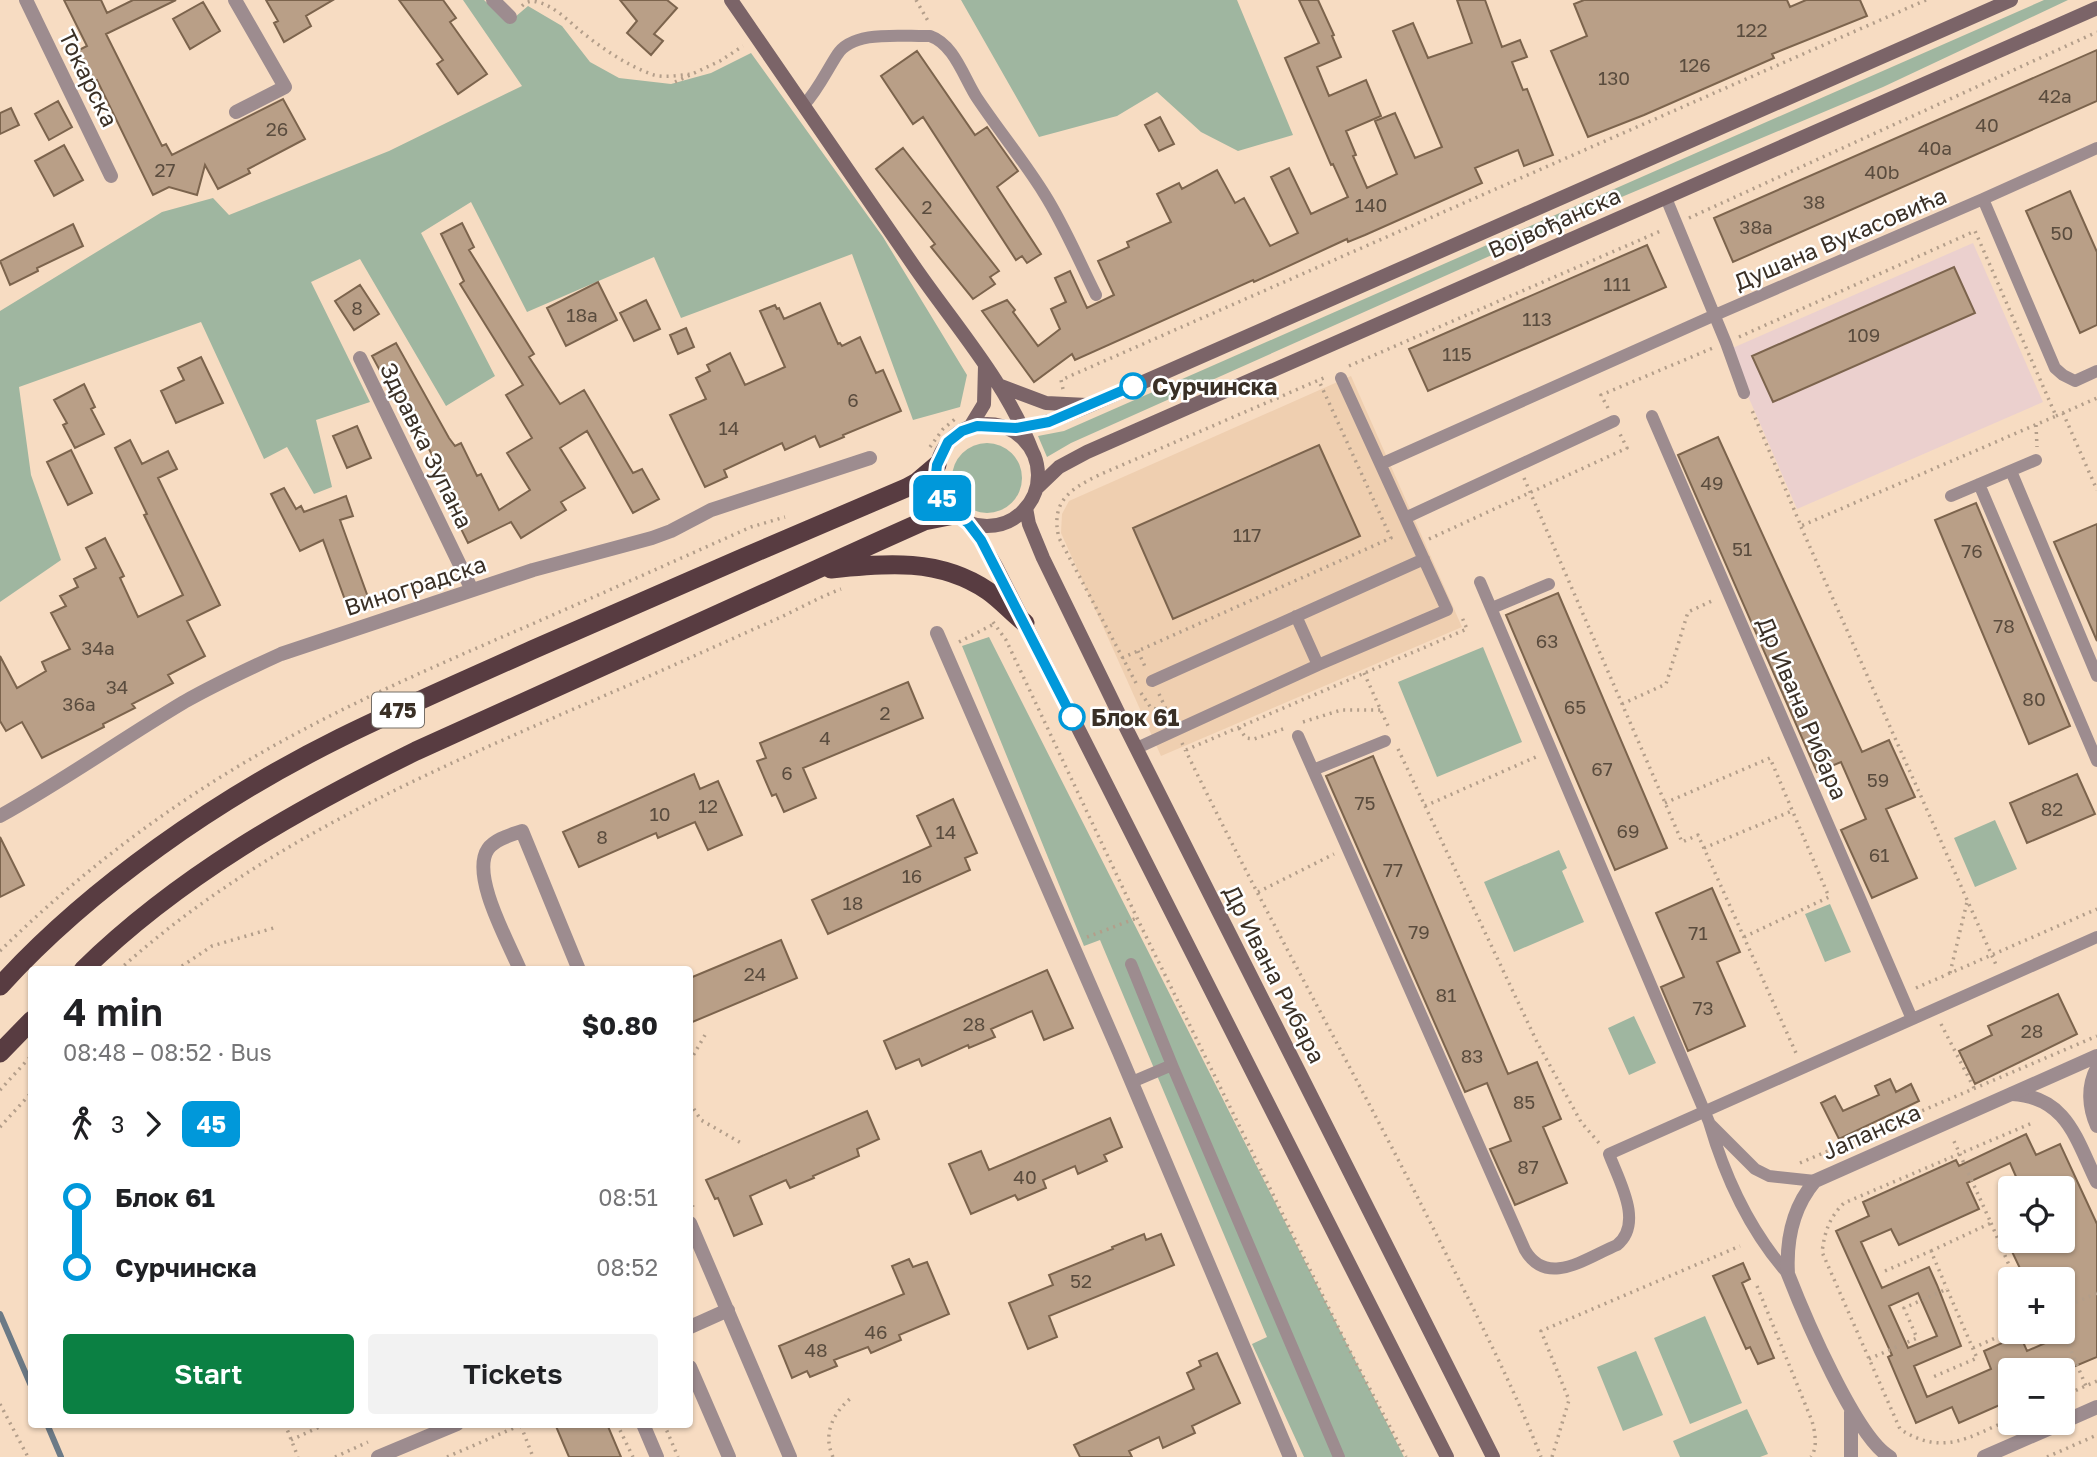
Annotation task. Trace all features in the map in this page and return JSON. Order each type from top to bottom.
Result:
[{"type":"highway","name":"475","points":[[0,986],[102,892],[171,839],[275,773],[338,739],[421,700],[697,577],[906,488],[937,465]]},
{"type":"highway","name":"475","points":[[87,966],[108,945],[194,877],[294,814],[416,751],[924,522],[961,519]]},
{"type":"highway","points":[[816,570],[881,563],[920,565],[949,571],[989,592],[1025,623]]},
{"type":"highway","points":[[0,1054],[28,1024]]},
{"type":"main road","points":[[731,0],[1001,386],[1023,428],[1038,474],[1036,489],[1026,508],[1014,519],[999,525],[983,526],[961,519]]},
{"type":"main road","name":"Војвођанска","points":[[1006,428],[1023,428],[1060,418],[1091,405],[2011,0]]},
{"type":"main road","name":"Војвођанска","points":[[1036,489],[1059,467],[1087,452],[2097,8]]},
{"type":"main road","points":[[970,428],[984,404],[985,366]]},
{"type":"main road","points":[[1001,386],[1035,400],[1091,405]]},
{"type":"main road","points":[[1033,453],[1022,438],[1006,428],[990,425],[970,428],[948,442],[937,465],[939,493],[981,540],[1025,623],[1447,1457]]},
{"type":"main road","name":"Др Ивана Рибара","points":[[1026,508],[1029,524],[1043,558],[1136,748],[1493,1457]]},
{"type":"street","name":"Токарска","points":[[26,0],[111,176]]},
{"type":"street","points":[[235,0],[285,87],[236,112]]},
{"type":"street","points":[[494,0],[510,17]]},
{"type":"street","name":"Здравка Зупана","points":[[360,358],[472,590]]},
{"type":"street","name":"Виноградска","points":[[0,816],[46,791],[186,702],[281,654],[533,570],[652,538],[711,509],[870,458]]},
{"type":"street","points":[[937,633],[1132,1082],[1290,1457]]},
{"type":"street","points":[[518,966],[485,886],[483,867],[484,857],[491,846],[522,831],[577,966]]},
{"type":"street","name":"Јапанска","points":[[1890,1457],[1871,1440],[1851,1411],[1788,1274],[1787,1256],[1791,1227],[1798,1207],[1815,1181],[2097,1056]]},
{"type":"street","points":[[2097,1068],[2090,1088],[2091,1111],[2097,1126]]},
{"type":"street","points":[[2012,1094],[2030,1095],[2045,1101],[2059,1112],[2072,1130],[2097,1182]]},
{"type":"street","points":[[693,1230],[790,1457]]},
{"type":"street","points":[[693,1326],[728,1310]]},
{"type":"street","points":[[693,1374],[729,1457]]},
{"type":"street","points":[[2075,1416],[2097,1407]]},
{"type":"street","name":"Јапанска","points":[[1851,1411],[1851,1457]]},
{"type":"street","points":[[378,1457],[398,1453],[449,1428]]},
{"type":"street","points":[[645,1428],[657,1457]]},
{"type":"street","points":[[1984,1457],[2033,1435]]},
{"type":"lane","points":[[804,105],[848,43],[866,37],[930,36],[947,47],[976,97],[1041,188],[1075,248],[1096,295]]},
{"type":"lane","name":"Душана Вукасовића","points":[[1715,315],[2097,148]]},
{"type":"lane","points":[[1666,198],[1744,393]]},
{"type":"lane","name":"Душана Вукасовића","points":[[1983,199],[2055,368],[2063,376],[2075,381],[2097,371]]},
{"type":"lane","points":[[1381,464],[1715,315]]},
{"type":"lane","points":[[1136,748],[1447,610],[1338,374]]},
{"type":"lane","name":"Др Ивана Рибара","points":[[1652,416],[1912,1019]]},
{"type":"lane","points":[[1405,518],[1614,421]]},
{"type":"lane","points":[[1951,496],[2036,460]]},
{"type":"lane","points":[[2011,471],[2097,676]]},
{"type":"lane","points":[[1979,484],[2097,761]]},
{"type":"lane","points":[[1152,681],[1424,559]]},
{"type":"lane","points":[[1480,582],[1746,1213],[1767,1250],[1788,1274]]},
{"type":"lane","points":[[1492,608],[1549,584]]},
{"type":"lane","points":[[1296,616],[1318,665]]},
{"type":"lane","points":[[1298,736],[1532,1262],[1542,1269],[1557,1270],[1617,1245],[1626,1238],[1629,1228],[1626,1199],[1609,1154],[1706,1117],[1803,1068],[2097,937]]},
{"type":"lane","points":[[1313,771],[1389,736]]},
{"type":"lane","points":[[1130,964],[1339,1457]]},
{"type":"lane","points":[[1132,1082],[1172,1065]]},
{"type":"lane","points":[[1706,1117],[1746,1161],[1769,1176],[1815,1181]]},
{"type":"path","points":[[916,0],[930,25],[930,36]]},
{"type":"path","points":[[1066,404],[1061,380],[1926,0]]},
{"type":"path","points":[[525,3],[535,1],[545,5],[625,62],[647,72],[666,76],[692,74]]},
{"type":"path","points":[[1541,1457],[1521,1406],[1430,1220],[1258,892],[1167,711],[1152,708],[1145,701],[1059,538],[1056,527],[1057,511],[1074,487],[1677,224],[2097,32]]},
{"type":"path","points":[[675,82],[757,38]]},
{"type":"path","points":[[1427,540],[1627,448],[1601,395],[1726,343],[1975,231],[2056,416]]},
{"type":"path","points":[[1122,658],[1391,538],[1319,381]]},
{"type":"path","points":[[1744,393],[2002,979]]},
{"type":"path","points":[[1801,526],[2097,398]]},
{"type":"path","points":[[2063,413],[2097,490]]},
{"type":"path","points":[[2036,425],[2036,460]]},
{"type":"path","points":[[1519,466],[1682,842],[1698,835],[1803,1068]]},
{"type":"path","points":[[123,966],[152,939],[213,895],[289,845],[357,808],[848,586]]},
{"type":"path","points":[[1185,750],[1467,629],[1456,603]]},
{"type":"path","points":[[1622,704],[1666,684],[1688,612],[1699,607]]},
{"type":"path","points":[[988,615],[1006,640],[1137,918],[1352,1355],[1406,1457]]},
{"type":"path","points":[[944,649],[994,624]]},
{"type":"path","points":[[1364,673],[1389,736],[1537,1042],[1581,1122],[1609,1154]]},
{"type":"path","points":[[1425,806],[1551,751]]},
{"type":"path","points":[[1665,803],[1770,758],[1829,897],[1744,937]]},
{"type":"path","points":[[1704,848],[1793,811]]},
{"type":"path","points":[[1258,892],[1347,848]]},
{"type":"path","points":[[1950,973],[1967,900]]},
{"type":"path","points":[[1901,995],[2097,909]]},
{"type":"path","points":[[1072,943],[1137,918]]},
{"type":"path","points":[[182,966],[212,946],[277,927]]},
{"type":"path","points":[[1933,1010],[1974,1088]]},
{"type":"path","points":[[693,1056],[705,1035]]},
{"type":"path","points":[[1769,1176],[2097,1036]]},
{"type":"path","points":[[0,1090],[28,1059]]},
{"type":"path","points":[[0,1127],[28,1096]]},
{"type":"path","points":[[1936,1104],[2010,1267]]},
{"type":"path","points":[[693,1108],[701,1120],[741,1143]]},
{"type":"path","points":[[1998,1425],[1956,1443],[1917,1440],[1900,1429],[1822,1252],[1825,1232],[1832,1214],[1844,1203],[2032,1123]]},
{"type":"path","points":[[1885,1271],[1991,1223]]},
{"type":"path","points":[[1552,1457],[1569,1401],[1541,1331],[1740,1246]]},
{"type":"path","points":[[1931,1251],[1977,1358],[1933,1377]]},
{"type":"path","points":[[1757,1286],[1812,1420],[1815,1443],[1811,1457]]},
{"type":"path","points":[[1869,1359],[1917,1338],[1904,1308],[1947,1289]]},
{"type":"path","points":[[2075,1303],[2097,1293]]},
{"type":"path","points":[[1973,1348],[1998,1337]]},
{"type":"path","points":[[2068,1344],[2086,1386]]},
{"type":"path","points":[[2075,1391],[2097,1381]]},
{"type":"path","points":[[833,1457],[829,1446],[832,1420],[837,1410],[852,1397]]},
{"type":"path","points":[[0,1404],[27,1457]]},
{"type":"path","points":[[286,1428],[298,1457]]},
{"type":"path","points":[[291,1440],[317,1428]]},
{"type":"path","points":[[447,1457],[515,1428]]},
{"type":"path","points":[[523,1428],[533,1457]]},
{"type":"path","points":[[619,1428],[633,1457]]},
{"type":"path","points":[[666,1428],[678,1457]]},
{"type":"path","points":[[2047,1457],[2097,1435]]},
{"type":"shaded area","points":[[1973,243],[2043,402],[1797,509],[1728,350]]},
{"type":"shaded area","points":[[1351,376],[1462,627],[1161,756],[1061,533],[1062,514],[1069,501]]},
{"type":"green space","points":[[463,0],[484,0],[508,23],[528,6],[562,26],[590,62],[619,78],[671,84],[711,73],[751,53],[883,237],[967,375],[960,407],[913,420],[852,254],[681,318],[654,257],[527,312],[471,202],[421,233],[495,376],[446,406],[360,259],[311,282],[370,402],[316,420],[332,487],[314,494],[287,447],[264,459],[201,322],[19,387],[31,475],[61,560],[0,602],[0,311],[162,212],[213,198],[229,215],[389,151],[522,86]]},
{"type":"green space","points":[[961,0],[1237,0],[1293,135],[1238,151],[1201,132],[1157,92],[1117,116],[1039,137]]},
{"type":"green space","points":[[2044,0],[2068,0],[1883,87],[1624,196],[1071,443],[1047,457],[1038,436],[1064,431]]},
{"type":"green space","points":[[980,443],[994,443],[1007,449],[1016,458],[1022,478],[1020,491],[1012,503],[994,513],[980,513],[967,507],[958,498],[952,485],[952,471],[958,458],[967,449]]},
{"type":"green space","points":[[989,637],[1404,1457],[1304,1457],[1252,1344],[1267,1337],[1100,940],[1084,946],[962,646]]},
{"type":"green space","points":[[1483,647],[1522,742],[1437,777],[1398,682]]},
{"type":"green space","points":[[1995,820],[2017,869],[1975,887],[1954,838]]},
{"type":"green space","points":[[1559,850],[1567,868],[1562,871],[1584,922],[1514,952],[1484,882]]},
{"type":"green space","points":[[1830,904],[1851,952],[1825,962],[1805,914]]},
{"type":"green space","points":[[1634,1016],[1656,1063],[1629,1075],[1608,1028]]},
{"type":"green space","points":[[1705,1316],[1742,1403],[1690,1424],[1654,1338]]},
{"type":"green space","points":[[1636,1351],[1663,1415],[1623,1431],[1597,1367]]},
{"type":"green space","points":[[1747,1409],[1768,1454],[1760,1457],[1680,1457],[1673,1441]]},
{"type":"building","points":[[64,0],[101,0],[107,13],[133,0],[176,0],[106,34],[162,146],[166,144],[172,155],[283,99],[305,139],[248,169],[250,173],[218,189],[205,165],[197,195],[169,187],[153,195],[97,80],[89,84],[75,52],[87,46]]},
{"type":"building","points":[[266,0],[333,0],[306,16],[311,26],[284,42],[274,23],[278,21]]},
{"type":"building","points":[[399,0],[443,0],[456,18],[450,22],[487,74],[458,94],[437,64],[443,60]]},
{"type":"building","points":[[620,0],[667,0],[677,8],[654,34],[663,41],[651,55],[627,33],[637,21]]},
{"type":"building","points":[[1299,0],[1318,0],[1341,57],[1317,67],[1329,96],[1366,80],[1381,116],[1346,131],[1367,188],[1397,174],[1375,121],[1395,113],[1415,158],[1442,147],[1393,31],[1413,23],[1428,58],[1472,43],[1457,0],[1485,0],[1502,47],[1520,40],[1527,57],[1512,62],[1523,90],[1527,89],[1553,155],[1524,166],[1518,150],[1475,168],[1482,183],[1365,235],[1348,242],[1347,239],[1075,360],[1072,354],[1034,382],[982,311],[1007,300],[1038,346],[1060,329],[1051,309],[1066,302],[1055,278],[1070,271],[1087,308],[1114,295],[1098,261],[1129,247],[1127,242],[1171,222],[1157,194],[1179,183],[1182,189],[1217,170],[1235,203],[1244,198],[1270,246],[1298,233],[1271,177],[1289,168],[1311,214],[1348,197],[1333,164],[1331,165],[1285,58],[1319,43]]},
{"type":"building","points":[[1584,0],[1787,0],[1790,7],[1806,0],[1860,0],[1867,16],[1772,54],[1774,58],[1588,137],[1551,51],[1587,36],[1574,4]]},
{"type":"building","points":[[203,2],[220,31],[190,49],[173,19]]},
{"type":"building","points":[[2097,50],[2097,101],[1733,262],[1714,218]]},
{"type":"building","points":[[917,51],[975,135],[987,127],[1018,171],[997,187],[1041,254],[1027,263],[1022,256],[1016,260],[923,117],[913,124],[881,76]]},
{"type":"building","points":[[58,101],[72,127],[49,140],[35,114]]},
{"type":"building","points":[[11,108],[19,125],[0,134],[0,113]]},
{"type":"building","points":[[1160,117],[1174,144],[1159,151],[1145,125]]},
{"type":"building","points":[[64,145],[83,180],[54,196],[35,161]]},
{"type":"building","points":[[903,148],[999,271],[990,277],[995,284],[973,299],[931,247],[935,244],[876,169]]},
{"type":"building","points":[[2070,191],[2097,252],[2097,325],[2080,333],[2026,211]]},
{"type":"building","points":[[462,223],[474,247],[469,250],[534,354],[529,357],[560,404],[584,390],[633,473],[642,469],[659,499],[633,513],[587,431],[560,448],[585,488],[561,502],[566,510],[521,538],[511,522],[468,543],[442,490],[448,487],[428,447],[424,449],[372,356],[396,343],[449,438],[455,446],[461,443],[477,476],[481,474],[499,510],[530,490],[507,453],[532,438],[506,395],[523,385],[460,284],[464,281],[441,234]]},
{"type":"building","points":[[73,224],[83,246],[37,268],[38,271],[10,285],[0,261]]},
{"type":"building","points":[[1647,245],[1666,287],[1428,391],[1409,349]]},
{"type":"building","points":[[1954,267],[1975,313],[1773,402],[1752,356]]},
{"type":"building","points":[[598,282],[617,320],[566,346],[547,308]]},
{"type":"building","points":[[360,285],[379,314],[354,330],[335,301]]},
{"type":"building","points":[[646,300],[660,329],[634,341],[620,313]]},
{"type":"building","points":[[820,303],[838,344],[842,346],[860,337],[876,373],[883,370],[901,411],[820,447],[815,436],[785,450],[782,443],[724,470],[727,477],[705,487],[670,415],[706,399],[696,378],[710,371],[707,365],[730,353],[745,385],[785,367],[760,311],[775,305],[784,319]]},
{"type":"building","points":[[686,328],[694,347],[678,354],[670,335]]},
{"type":"building","points":[[201,357],[223,403],[176,423],[161,391],[184,380],[178,368]]},
{"type":"building","points":[[84,384],[95,407],[91,409],[104,434],[75,448],[63,425],[67,423],[54,400]]},
{"type":"building","points":[[357,426],[371,458],[347,468],[333,436]]},
{"type":"building","points":[[1718,437],[1862,752],[1889,740],[1915,797],[1886,809],[1917,878],[1872,898],[1841,830],[1866,819],[1841,762],[1817,772],[1678,455]]},
{"type":"building","points":[[130,440],[142,464],[168,451],[177,469],[158,478],[220,605],[187,621],[205,656],[168,675],[173,683],[132,704],[135,708],[42,758],[22,722],[6,731],[0,721],[0,656],[17,688],[46,671],[42,662],[70,649],[51,613],[66,606],[60,596],[78,587],[74,579],[96,568],[86,548],[105,538],[124,576],[120,578],[138,617],[183,595],[115,448]]},
{"type":"building","points":[[1319,445],[1360,536],[1173,619],[1133,528]]},
{"type":"building","points":[[71,450],[92,493],[68,505],[47,462]]},
{"type":"building","points":[[284,488],[296,509],[301,506],[304,512],[346,496],[353,516],[340,520],[369,600],[348,608],[323,540],[300,551],[271,494]]},
{"type":"building","points":[[1976,503],[2070,726],[2029,744],[1935,520]]},
{"type":"building","points":[[2097,524],[2097,641],[2054,542]]},
{"type":"building","points":[[1558,593],[1667,848],[1615,870],[1506,615]]},
{"type":"building","points":[[908,682],[923,718],[803,768],[816,798],[784,812],[776,794],[772,796],[757,761],[766,758],[760,743]]},
{"type":"building","points":[[1373,756],[1508,1074],[1537,1062],[1561,1119],[1543,1127],[1567,1183],[1515,1205],[1490,1149],[1511,1141],[1487,1083],[1465,1092],[1326,776]]},
{"type":"building","points":[[694,774],[700,789],[718,781],[742,835],[708,850],[695,822],[658,838],[656,833],[579,867],[563,832]]},
{"type":"building","points":[[2077,774],[2095,814],[2027,843],[2010,803]]},
{"type":"building","points":[[953,799],[977,853],[965,858],[970,870],[828,934],[812,900],[931,846],[917,816]]},
{"type":"building","points":[[0,837],[24,885],[0,897]]},
{"type":"building","points":[[1712,888],[1740,952],[1717,962],[1745,1026],[1688,1051],[1661,987],[1684,977],[1656,913]]},
{"type":"building","points":[[781,940],[797,978],[693,1022],[693,977]]},
{"type":"building","points":[[1047,970],[1073,1028],[1044,1040],[1032,1011],[991,1029],[995,1037],[969,1048],[968,1045],[922,1066],[919,1059],[896,1069],[884,1041]]},
{"type":"building","points":[[2058,994],[2077,1034],[1975,1084],[1959,1051],[1992,1035],[1988,1026]]},
{"type":"building","points":[[1890,1079],[1896,1092],[1911,1084],[1919,1101],[1839,1139],[1821,1103],[1835,1096],[1843,1111],[1879,1095],[1875,1086]]},
{"type":"building","points":[[867,1111],[879,1139],[857,1149],[859,1156],[813,1176],[814,1178],[790,1188],[786,1180],[750,1196],[762,1224],[734,1236],[718,1198],[715,1199],[706,1180]]},
{"type":"building","points":[[1110,1118],[1122,1147],[1104,1155],[1107,1161],[1078,1174],[1075,1166],[1043,1180],[1046,1188],[1018,1200],[1015,1195],[971,1214],[949,1164],[981,1151],[989,1170]]},
{"type":"building","points":[[2026,1134],[2036,1155],[2060,1144],[2075,1176],[2016,1176],[2010,1163],[1967,1183],[1979,1209],[1899,1245],[1891,1229],[1861,1242],[1882,1288],[1929,1267],[1937,1285],[1961,1346],[1914,1366],[1927,1397],[1991,1369],[1984,1351],[2000,1344],[2024,1344],[2027,1351],[2043,1344],[2075,1344],[2075,1267],[2019,1267],[2013,1253],[2075,1253],[2075,1176],[2097,1224],[2097,1357],[2075,1366],[2075,1358],[1998,1358],[1998,1406],[1959,1423],[1952,1407],[1916,1423],[1888,1357],[1892,1355],[1836,1231],[1869,1216],[1863,1202],[1956,1160],[1959,1166]],"holes":[[[1918,1293],[1937,1336],[1908,1348],[1889,1306]]]},
{"type":"building","points":[[1144,1234],[1146,1240],[1161,1234],[1174,1265],[1049,1316],[1057,1337],[1028,1349],[1009,1303],[1053,1285],[1049,1275]]},
{"type":"building","points":[[909,1259],[913,1267],[927,1262],[949,1314],[899,1335],[901,1340],[871,1353],[868,1347],[834,1360],[837,1366],[810,1377],[807,1371],[792,1378],[779,1346],[904,1294],[892,1266]]},
{"type":"building","points":[[1743,1263],[1750,1279],[1742,1283],[1774,1358],[1758,1364],[1750,1347],[1746,1349],[1713,1276]]},
{"type":"building","points":[[1217,1353],[1240,1403],[1192,1426],[1195,1433],[1163,1448],[1159,1437],[1129,1451],[1132,1457],[1080,1457],[1074,1445],[1194,1389],[1187,1373],[1201,1366],[1199,1361]]},
{"type":"building","points":[[557,1428],[609,1428],[621,1457],[569,1457]]},
{"type":"waterway","points":[[0,1314],[28,1379]]},
{"type":"waterway","points":[[49,1428],[61,1457]]},
{"type":"bus line","name":"45","points":[[1072,717],[981,540],[968,523],[954,514],[943,502],[937,484],[937,465],[948,442],[962,431],[977,426],[1023,428],[1049,422],[1133,386]]},
{"type":"place","name":"Сурчинска","points":[[1133,386]]},
{"type":"place","name":"Блок 61","points":[[1072,717]]}]
